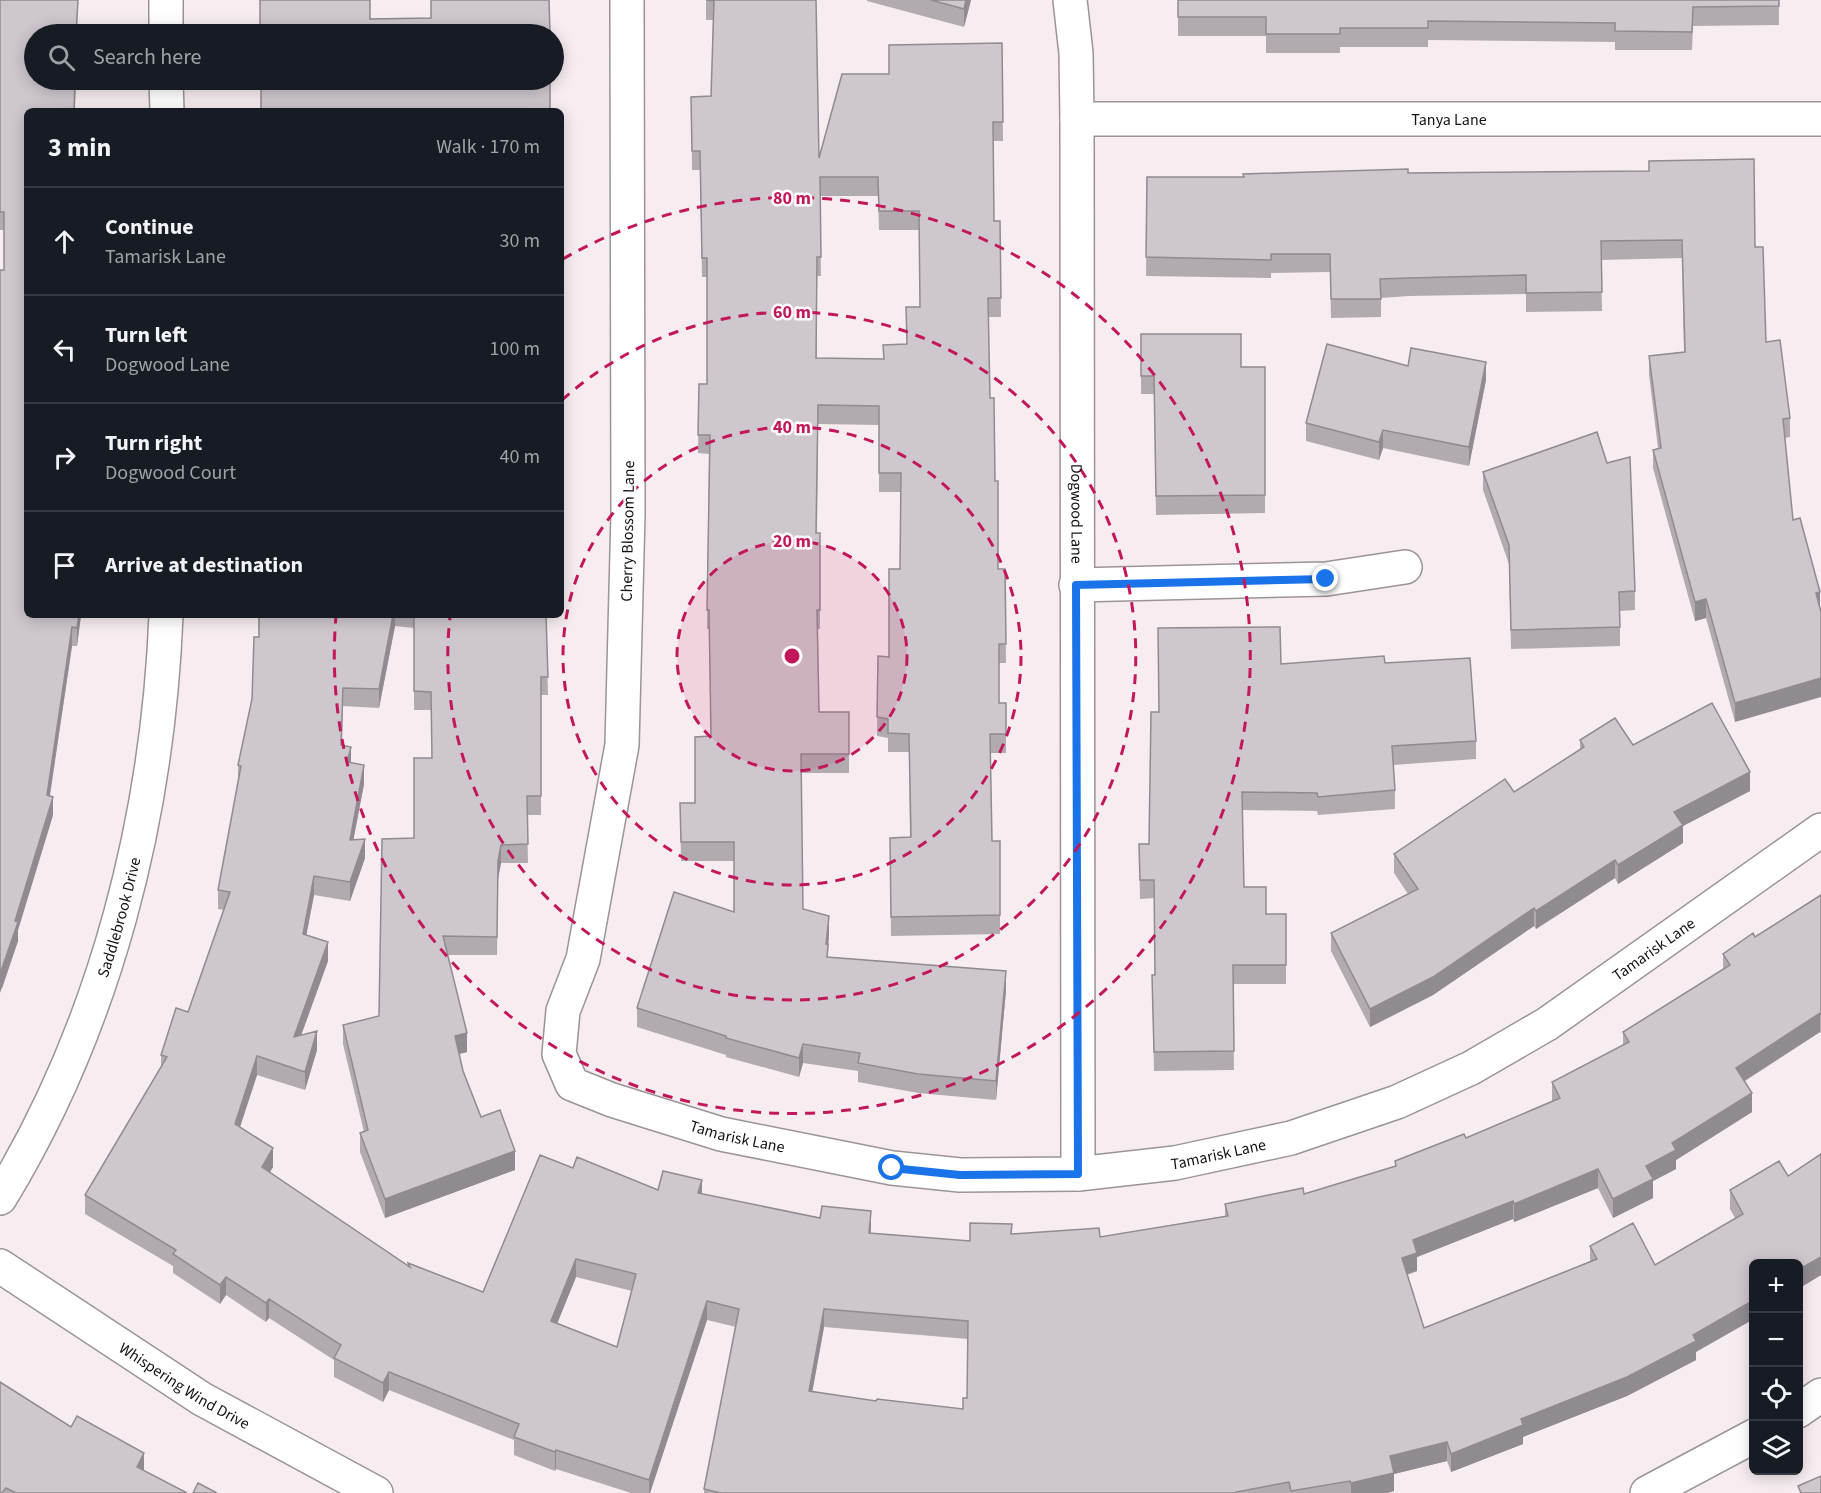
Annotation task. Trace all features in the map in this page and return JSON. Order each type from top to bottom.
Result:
[{"type":"street","points":[[166,0],[166,24]]},
{"type":"street","name":"Cherry Blossom Lane","points":[[559,1054],[563,1011],[584,959],[622,745],[628,514],[627,0]]},
{"type":"street","name":"Dogwood Lane","points":[[1070,0],[1076,53],[1077,119],[1078,1174]]},
{"type":"street","points":[[166,90],[166,108]]},
{"type":"street","name":"Tanya Lane","points":[[1077,119],[1821,119]]},
{"type":"street","points":[[1076,585],[1326,579],[1405,567]]},
{"type":"street","name":"Saddlebrook Drive","points":[[0,1197],[20,1163],[69,1062],[105,963],[130,882],[154,758],[161,699],[166,618]]},
{"type":"street","name":"Tamarisk Lane","points":[[559,1054],[572,1084],[612,1100],[721,1134],[892,1168],[960,1175],[1078,1174],[1175,1163],[1292,1138],[1397,1102],[1471,1068],[1547,1024],[1821,830]]},
{"type":"street","name":"Whispering Wind Drive","points":[[0,1266],[202,1399],[376,1493]]},
{"type":"street","points":[[1803,1408],[1821,1395]]},
{"type":"street","points":[[1647,1493],[1749,1439]]},
{"type":"building","points":[[0,0],[78,0],[77,24],[24,24],[24,90],[75,90],[74,108],[24,108],[24,618],[79,618],[77,628],[72,627],[47,795],[53,797],[15,921],[18,922],[0,974],[0,270],[4,270],[4,212],[0,212]]},
{"type":"building","points":[[260,0],[370,0],[370,19],[431,18],[431,0],[549,0],[550,24],[260,24]]},
{"type":"building","points":[[706,0],[816,0],[819,158],[842,74],[889,74],[889,45],[1002,43],[1003,122],[993,122],[994,221],[1000,221],[1001,298],[988,298],[990,398],[994,398],[995,481],[998,481],[998,569],[1005,569],[1006,644],[999,644],[999,703],[1006,703],[1006,734],[990,734],[992,841],[1000,841],[1000,915],[891,917],[890,838],[911,837],[909,734],[888,733],[888,719],[877,717],[878,656],[889,657],[889,569],[900,569],[901,473],[879,473],[879,406],[818,405],[816,533],[820,533],[820,610],[817,610],[819,712],[849,712],[849,754],[801,754],[803,909],[829,916],[827,957],[1006,971],[996,1081],[918,1074],[858,1063],[860,1053],[803,1044],[799,1058],[726,1038],[726,1036],[637,1008],[674,892],[734,912],[734,842],[681,842],[680,803],[695,803],[695,737],[711,736],[709,610],[707,610],[710,435],[698,435],[699,384],[707,384],[707,258],[702,258],[700,151],[692,151],[691,97],[711,96],[714,1]],"holes":[[[820,177],[878,177],[879,211],[919,211],[920,307],[906,307],[907,344],[883,345],[884,359],[816,358],[817,257],[821,257]]]},
{"type":"building","points":[[931,0],[966,0],[964,9]]},
{"type":"building","points":[[1178,0],[1779,0],[1779,6],[1693,7],[1692,32],[1615,31],[1615,23],[1428,21],[1428,28],[1340,28],[1340,34],[1266,34],[1266,17],[1178,17]]},
{"type":"building","points":[[261,90],[550,90],[550,108],[261,108]]},
{"type":"building","points":[[1754,159],[1755,247],[1763,247],[1766,342],[1780,340],[1790,418],[1783,419],[1793,520],[1800,518],[1820,592],[1816,593],[1821,612],[1821,678],[1735,703],[1706,599],[1695,602],[1653,450],[1661,448],[1649,356],[1685,352],[1682,240],[1601,241],[1602,292],[1526,293],[1526,275],[1409,278],[1380,279],[1381,299],[1331,299],[1330,254],[1271,254],[1271,260],[1146,257],[1147,177],[1244,177],[1243,174],[1408,169],[1408,173],[1649,171],[1649,161]]},
{"type":"building","points":[[1141,334],[1241,334],[1241,367],[1265,367],[1265,495],[1156,496],[1154,376],[1141,376]]},
{"type":"building","points":[[1327,344],[1408,366],[1411,348],[1486,362],[1469,447],[1383,430],[1379,442],[1306,423]]},
{"type":"building","points":[[1597,432],[1607,463],[1630,457],[1635,591],[1619,592],[1620,627],[1511,630],[1509,545],[1483,472]]},
{"type":"building","points":[[259,618],[392,618],[379,689],[343,688],[341,745],[351,747],[347,762],[364,765],[350,840],[365,839],[350,882],[314,876],[303,934],[328,942],[294,1037],[317,1031],[305,1072],[257,1056],[235,1124],[273,1148],[262,1167],[410,1267],[408,1263],[483,1292],[540,1155],[573,1168],[577,1157],[658,1190],[663,1171],[702,1180],[698,1193],[820,1218],[822,1206],[871,1211],[869,1233],[970,1241],[970,1223],[1012,1224],[1011,1234],[1099,1228],[1100,1237],[1228,1216],[1225,1204],[1303,1188],[1304,1194],[1396,1166],[1395,1161],[1464,1134],[1466,1138],[1560,1098],[1552,1082],[1629,1042],[1623,1032],[1730,965],[1723,954],[1753,933],[1755,937],[1821,895],[1821,1015],[1820,1013],[1736,1068],[1752,1093],[1672,1143],[1676,1150],[1646,1166],[1653,1179],[1613,1199],[1598,1169],[1514,1204],[1513,1201],[1413,1240],[1417,1253],[1402,1258],[1424,1328],[1597,1259],[1590,1246],[1633,1223],[1655,1265],[1743,1214],[1730,1190],[1779,1161],[1788,1176],[1821,1154],[1821,1257],[1803,1267],[1803,1259],[1749,1259],[1749,1303],[1693,1335],[1696,1341],[1627,1377],[1521,1419],[1523,1425],[1451,1454],[1447,1442],[1390,1456],[1394,1473],[1351,1483],[1350,1481],[1291,1491],[1289,1482],[1236,1493],[721,1493],[704,1489],[739,1309],[707,1301],[649,1480],[556,1450],[555,1452],[514,1437],[519,1424],[389,1372],[383,1383],[334,1358],[341,1345],[269,1299],[266,1303],[226,1277],[220,1285],[173,1254],[176,1250],[85,1195],[167,1057],[161,1055],[176,1008],[188,1012],[230,892],[218,890],[241,766],[238,765],[252,699],[254,637],[259,637]],"holes":[[[576,1259],[636,1274],[617,1347],[551,1321]],[[824,1309],[968,1321],[967,1398],[963,1398],[963,1409],[877,1399],[876,1401],[809,1391]]]},
{"type":"building","points":[[414,618],[546,618],[548,677],[541,677],[541,796],[527,796],[528,844],[501,845],[498,861],[497,937],[443,936],[467,1033],[455,1036],[463,1071],[481,1117],[500,1110],[515,1151],[385,1199],[360,1133],[368,1130],[343,1025],[379,1016],[382,839],[414,838],[414,758],[432,758],[431,692],[414,691]]},
{"type":"building","points":[[1280,627],[1281,664],[1384,656],[1385,663],[1470,658],[1476,741],[1392,746],[1395,790],[1318,797],[1317,793],[1242,792],[1244,887],[1266,887],[1266,914],[1286,914],[1286,965],[1233,965],[1234,1051],[1154,1052],[1152,975],[1155,975],[1154,880],[1140,880],[1139,844],[1149,844],[1151,712],[1159,712],[1158,628]]},
{"type":"building","points":[[1712,703],[1750,772],[1674,812],[1683,825],[1618,865],[1615,860],[1536,911],[1534,908],[1433,977],[1370,1009],[1331,933],[1418,889],[1394,854],[1505,779],[1514,792],[1584,747],[1580,740],[1615,718],[1633,745]]},
{"type":"building","points":[[0,1382],[71,1427],[77,1416],[144,1453],[137,1467],[187,1493],[16,1493],[6,1488],[0,1493]]},
{"type":"building","points":[[1821,1476],[1821,1493],[1801,1493],[1798,1486]]},
{"type":"building","points":[[198,1483],[217,1493],[193,1493]]},
{"type":"route","points":[[892,1168],[960,1175],[1078,1174],[1076,585],[1326,579]]}]
